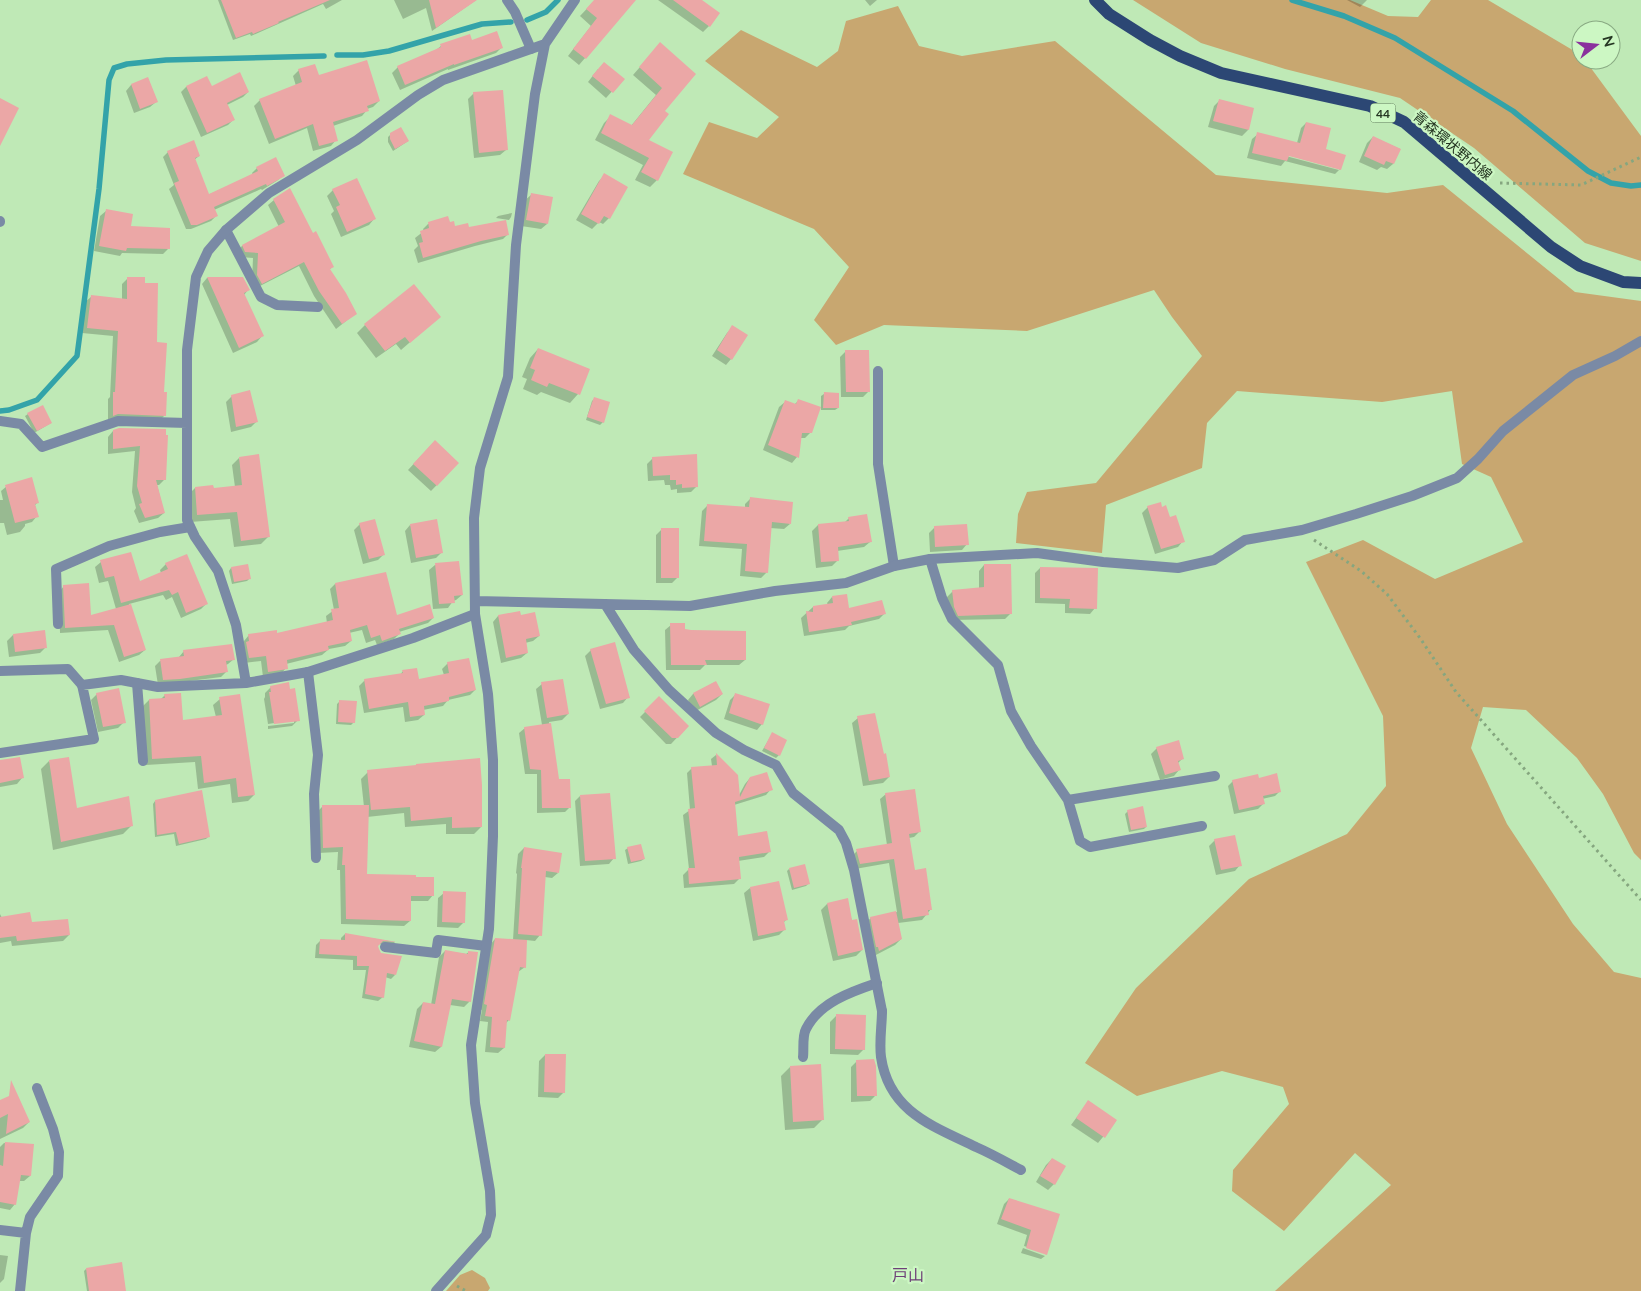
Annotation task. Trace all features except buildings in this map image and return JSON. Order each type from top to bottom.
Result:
[{"type":"main road","name":"青森環状野内線","points":[[1095,0],[1109,14],[1150,40],[1180,56],[1221,73],[1370,106],[1404,122],[1551,246],[1580,266],[1623,282],[1641,283]]},
{"type":"street","points":[[507,0],[515,12],[531,49]]},
{"type":"street","points":[[436,1291],[486,1235],[491,1215],[490,1191],[475,1103],[471,1044],[489,929],[493,836],[493,760],[488,694],[474,601],[474,518],[480,468],[508,377],[516,245],[535,94],[545,44],[575,0]]},
{"type":"street","points":[[246,683],[236,625],[218,571],[195,538],[187,520],[187,350],[196,276],[208,251],[226,230],[269,192],[357,140],[418,95],[443,80],[545,44]]},
{"type":"street","points":[[226,230],[261,297],[277,305],[318,308]]},
{"type":"street","points":[[474,601],[690,606],[775,591],[846,583],[894,566],[930,559],[1037,553],[1103,562],[1178,568],[1214,560],[1245,540],[1302,530],[1412,496],[1457,478],[1478,459],[1503,431],[1573,375],[1615,356],[1641,341]]},
{"type":"street","points":[[878,372],[878,464],[894,566]]},
{"type":"street","points":[[0,421],[21,424],[42,447],[118,421],[187,423]]},
{"type":"street","points":[[58,624],[56,569],[110,546],[160,532],[190,527]]},
{"type":"street","points":[[930,559],[942,598],[952,619],[998,666],[1011,712],[1031,746],[1068,800],[1080,841],[1090,847],[1202,826]]},
{"type":"street","points":[[605,604],[634,650],[668,690],[716,733],[744,750],[776,765],[793,793],[839,830],[846,843],[854,870],[877,983],[882,1011],[880,1056],[891,1089],[904,1106],[922,1120],[944,1133],[977,1147],[1021,1170]]},
{"type":"street","points":[[82,684],[121,680],[158,687],[246,683],[308,672],[413,638],[475,614]]},
{"type":"street","points":[[0,672],[68,669],[82,684],[94,739],[0,754]]},
{"type":"street","points":[[308,672],[318,755],[314,794],[316,858]]},
{"type":"street","points":[[137,683],[142,762]]},
{"type":"street","points":[[1068,800],[1215,776]]},
{"type":"street","points":[[385,947],[436,953],[438,940],[486,946]]},
{"type":"street","points":[[803,1057],[805,1031],[817,1013],[853,991],[877,983]]},
{"type":"street","points":[[20,1291],[26,1233],[30,1217],[58,1176],[59,1152],[53,1129],[37,1088]]},
{"type":"street","points":[[0,1230],[26,1233]]},
{"type":"path","points":[[1473,182],[1581,185],[1641,157]]},
{"type":"path","points":[[1302,530],[1361,571],[1387,594],[1420,638],[1456,692],[1641,900]]},
{"type":"shaded area","points":[[1133,0],[1350,0],[1388,16],[1418,17],[1431,0],[1488,0],[1571,49],[1571,70],[1592,70],[1641,136],[1641,261],[1585,243],[1474,148],[1400,98],[1285,69],[1201,43]]},
{"type":"shaded area","points":[[898,6],[919,46],[962,56],[1055,41],[1216,175],[1387,193],[1443,185],[1575,292],[1641,301],[1641,860],[1634,853],[1603,794],[1577,758],[1526,710],[1483,707],[1471,748],[1507,824],[1573,924],[1614,972],[1641,978],[1641,1291],[1275,1291],[1391,1185],[1355,1153],[1284,1231],[1232,1191],[1233,1170],[1289,1104],[1283,1087],[1222,1071],[1137,1096],[1085,1063],[1136,988],[1249,879],[1347,834],[1386,786],[1383,716],[1306,562],[1363,540],[1435,579],[1523,542],[1491,477],[1462,464],[1452,391],[1382,402],[1237,391],[1207,423],[1202,468],[1106,505],[1102,553],[1016,543],[1018,514],[1027,492],[1096,483],[1202,356],[1154,290],[1027,331],[884,325],[836,345],[814,320],[849,267],[814,229],[683,174],[709,122],[757,138],[779,117],[705,61],[741,30],[817,67],[838,51],[846,21]]},
{"type":"shaded area","points":[[472,1270],[485,1278],[490,1288],[488,1291],[446,1291],[460,1275]]},
{"type":"waterway","points":[[527,20],[546,12],[558,0]]},
{"type":"waterway","points":[[1292,0],[1344,16],[1395,38],[1513,111],[1588,171],[1611,183],[1631,186],[1641,185]]},
{"type":"waterway","points":[[337,55],[363,55],[389,51],[482,24],[511,22]]},
{"type":"waterway","points":[[0,411],[9,410],[37,400],[77,356],[99,189],[109,80],[114,68],[127,64],[166,60],[324,56]]},
{"type":"district","name":"戸山","points":[[908,1274]]}]
